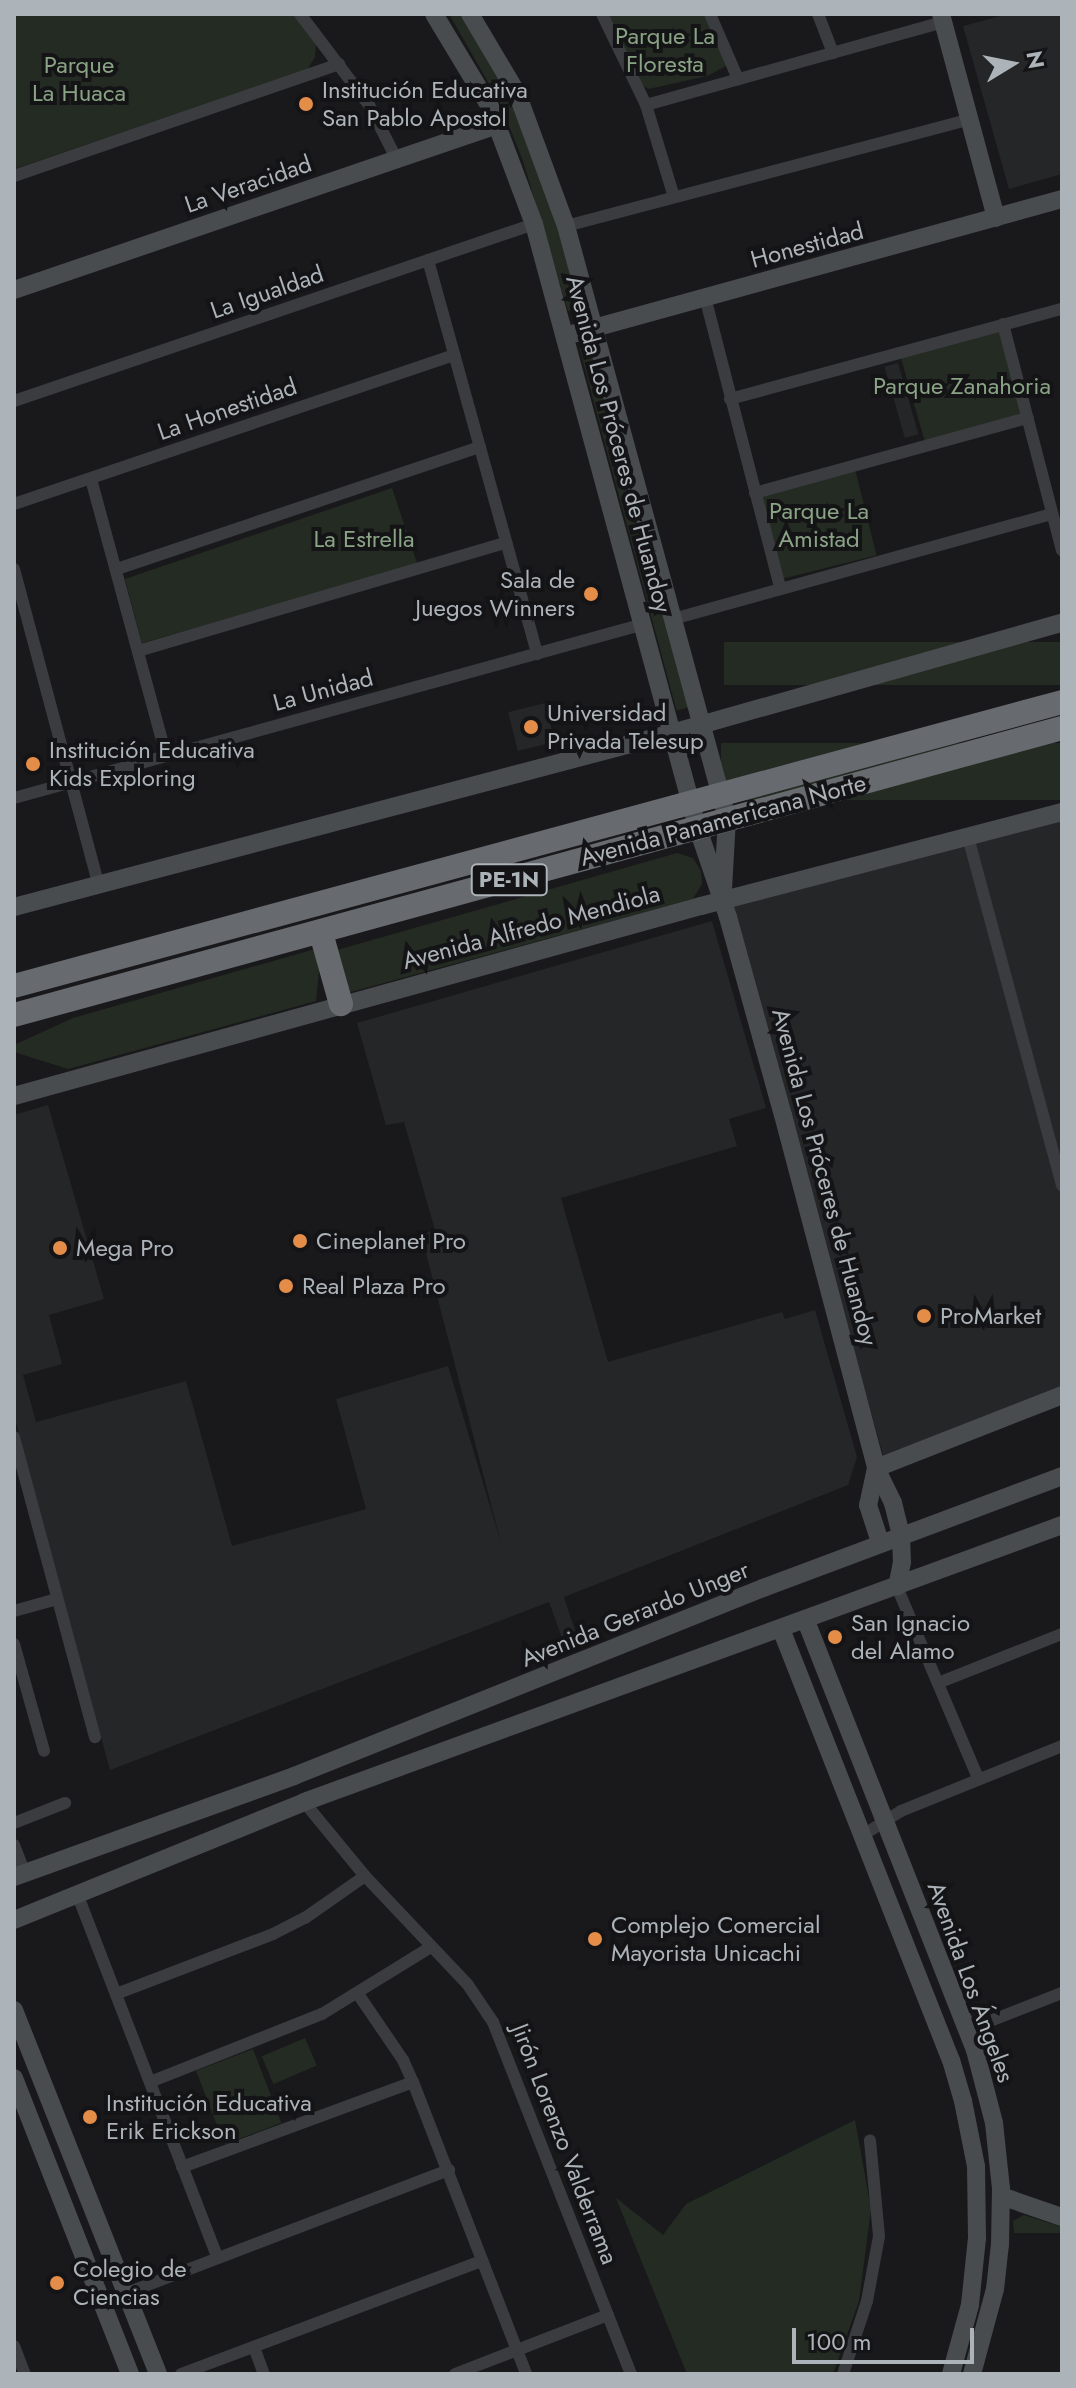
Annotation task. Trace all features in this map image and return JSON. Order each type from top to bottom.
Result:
[{"type":"highway","name":"Avenida Panamericana Norte","points":[[14,986],[1062,702]]},
{"type":"highway","name":"Avenida Panamericana Norte","points":[[14,1015],[1062,728]]},
{"type":"highway","points":[[321,933],[341,1004]]},
{"type":"main road","name":"Avenida Los Próceres de Huandoy","points":[[434,14],[497,125],[534,224],[697,826],[723,901],[866,1421],[876,1468],[890,1494],[900,1531],[902,1562],[897,1587]]},
{"type":"main road","name":"Avenida Los Próceres de Huandoy","points":[[470,14],[517,93],[566,226],[727,818],[723,901]]},
{"type":"main road","points":[[943,18],[996,218]]},
{"type":"main road","name":"La Veracidad","points":[[14,290],[497,125]]},
{"type":"main road","name":"Honestidad","points":[[565,336],[1062,199]]},
{"type":"main road","points":[[14,907],[702,725],[1062,623]]},
{"type":"main road","name":"Avenida Alfredo Mendiola","points":[[14,1096],[341,1004],[1062,812]]},
{"type":"main road","points":[[876,1468],[1062,1395]]},
{"type":"main road","name":"Avenida Los Próceres de Huandoy","points":[[876,1468],[868,1505],[880,1543]]},
{"type":"main road","name":"Avenida Gerardo Unger","points":[[246,1827],[288,1788],[294,1776],[880,1543],[900,1531],[1062,1476]]},
{"type":"main road","name":"Avenida Gerardo Unger","points":[[14,1920],[304,1802],[1062,1525]]},
{"type":"main road","name":"Avenida Los Ángeles","points":[[806,1621],[975,2050],[994,2123],[1001,2196],[995,2289],[972,2374]]},
{"type":"main road","name":"Avenida Los Ángeles","points":[[781,1629],[951,2060],[970,2131],[978,2201],[973,2283],[951,2374]]},
{"type":"main road","points":[[814,1714],[839,1705]]},
{"type":"main road","points":[[20,1875],[294,1776]]},
{"type":"main road","points":[[14,2010],[158,2374]]},
{"type":"main road","points":[[951,2060],[975,2050]]},
{"type":"main road","points":[[14,2078],[130,2374]]},
{"type":"main road","points":[[1001,2196],[1062,2217]]},
{"type":"street","points":[[300,14],[369,105],[396,158]]},
{"type":"street","points":[[602,14],[646,105],[674,197]]},
{"type":"street","points":[[710,14],[738,79]]},
{"type":"street","points":[[818,14],[833,53]]},
{"type":"street","points":[[646,105],[833,53],[943,18]]},
{"type":"street","points":[[14,176],[339,64]]},
{"type":"street","points":[[566,226],[971,119]]},
{"type":"street","name":"La Igualdad","points":[[14,401],[534,224]]},
{"type":"street","points":[[428,260],[537,654]]},
{"type":"street","points":[[705,297],[780,587]]},
{"type":"street","points":[[730,399],[1062,309]]},
{"type":"street","points":[[1003,324],[1062,550]]},
{"type":"street","name":"La Honestidad","points":[[14,504],[454,355]]},
{"type":"street","points":[[755,493],[1028,418]]},
{"type":"street","points":[[117,569],[480,447]]},
{"type":"street","points":[[91,479],[166,756]]},
{"type":"street","points":[[673,619],[1052,514]]},
{"type":"street","points":[[138,651],[506,543]]},
{"type":"street","points":[[14,569],[99,886]]},
{"type":"street","name":"La Unidad","points":[[14,798],[644,624]]},
{"type":"street","points":[[968,837],[1062,1186]]},
{"type":"street","points":[[14,1437],[95,1737]]},
{"type":"street","points":[[897,1587],[978,1778]]},
{"type":"street","points":[[14,1611],[57,1599]]},
{"type":"street","points":[[938,1683],[1062,1634]]},
{"type":"street","points":[[14,1644],[44,1751]]},
{"type":"street","points":[[863,1835],[884,1819],[1062,1746]]},
{"type":"street","name":"Jirón Lorenzo Valderrama","points":[[304,1802],[365,1876],[468,1985],[501,2037],[631,2374]]},
{"type":"street","points":[[14,1823],[65,1803]]},
{"type":"street","points":[[14,1845],[20,1875]]},
{"type":"street","points":[[116,1994],[273,1934],[305,1918],[365,1876]]},
{"type":"street","points":[[78,1896],[217,2256]]},
{"type":"street","points":[[150,2082],[275,2034],[358,1994],[431,1947]]},
{"type":"street","points":[[967,2030],[1062,1993]]},
{"type":"street","points":[[358,1994],[403,2060],[413,2082],[526,2374]]},
{"type":"street","points":[[182,2167],[413,2082]]},
{"type":"street","points":[[843,2374],[867,2301],[879,2236],[870,2140]]},
{"type":"street","points":[[124,2294],[449,2170]]},
{"type":"street","points":[[181,2374],[482,2261]]},
{"type":"street","points":[[455,2374],[608,2315]]},
{"type":"street","points":[[14,2346],[25,2374]]},
{"type":"street","points":[[254,2347],[264,2374]]},
{"type":"shaded area","points":[[1008,14],[1062,14],[1062,174],[1009,189],[963,26]]},
{"type":"shaded area","points":[[898,363],[918,434],[905,438],[885,367]]},
{"type":"shaded area","name":"Universidad Privada Telesup","points":[[545,703],[555,742],[518,751],[508,712]]},
{"type":"shaded area","points":[[1062,819],[1062,1389],[883,1455],[729,905]]},
{"type":"shaded area","points":[[712,921],[766,1108],[729,1119],[737,1146],[561,1198],[608,1362],[782,1312],[785,1319],[815,1310],[857,1457],[848,1485],[564,1597],[580,1646],[566,1649],[549,1602],[110,1770],[14,1415],[14,1115],[48,1105],[104,1299],[49,1315],[62,1364],[23,1375],[36,1422],[186,1381],[232,1546],[366,1509],[336,1399],[448,1366],[501,1543],[421,1234],[435,1230],[404,1122],[386,1125],[357,1023]]},
{"type":"green space","name":"Parque La Huaca","points":[[14,14],[293,14],[311,31],[316,42],[315,57],[307,70],[14,169]]},
{"type":"green space","points":[[449,14],[465,14],[494,61],[542,173],[582,308],[568,311],[523,161],[500,103]]},
{"type":"green space","name":"Parque La Floresta","points":[[608,14],[709,14],[726,66],[707,76],[649,89],[643,86]]},
{"type":"green space","name":"Parque Zanahoria","points":[[999,330],[1023,415],[925,443],[901,358]]},
{"type":"green space","points":[[592,345],[689,707],[677,711],[579,348]]},
{"type":"green space","name":"Parque La Amistad","points":[[855,469],[877,555],[781,579],[760,493]]},
{"type":"green space","name":"La Estrella","points":[[392,488],[418,566],[142,643],[125,579]]},
{"type":"green space","points":[[724,642],[1062,642],[1062,685],[724,685]]},
{"type":"green space","points":[[721,743],[1062,743],[1062,800],[721,800]]},
{"type":"green space","points":[[677,853],[693,858],[701,871],[702,884],[693,899],[347,993],[337,950]]},
{"type":"green space","points":[[315,949],[319,971],[316,1001],[68,1069],[14,1052],[14,1045],[73,1018]]},
{"type":"green space","points":[[305,2038],[317,2066],[273,2084],[262,2056]]},
{"type":"green space","points":[[253,2049],[281,2123],[224,2145],[196,2071]]},
{"type":"green space","points":[[855,2120],[871,2209],[859,2301],[833,2374],[687,2374],[616,2198],[663,2235],[686,2204]]},
{"type":"green space","points":[[1024,2215],[1062,2227],[1062,2233],[1014,2233],[1013,2221]]},
{"type":"place","name":"Institución Educativa San Pablo Apostol","points":[[306,104]]},
{"type":"place","name":"Sala de Juegos Winners","points":[[591,594]]},
{"type":"place","name":"Universidad Privada Telesup","points":[[531,727]]},
{"type":"place","name":"Institución Educativa Kids Exploring","points":[[33,764]]},
{"type":"place","name":"Cineplanet Pro","points":[[300,1241]]},
{"type":"place","name":"Mega Pro","points":[[60,1248]]},
{"type":"place","name":"Real Plaza Pro","points":[[286,1286]]},
{"type":"place","name":"ProMarket","points":[[924,1316]]},
{"type":"place","name":"San Ignacio del Alamo","points":[[835,1637]]},
{"type":"place","name":"Complejo Comercial Mayorista Unicachi","points":[[595,1939]]},
{"type":"place","name":"Institución Educativa Erik Erickson","points":[[90,2117]]},
{"type":"place","name":"Colegio de Ciencias","points":[[57,2283]]}]
